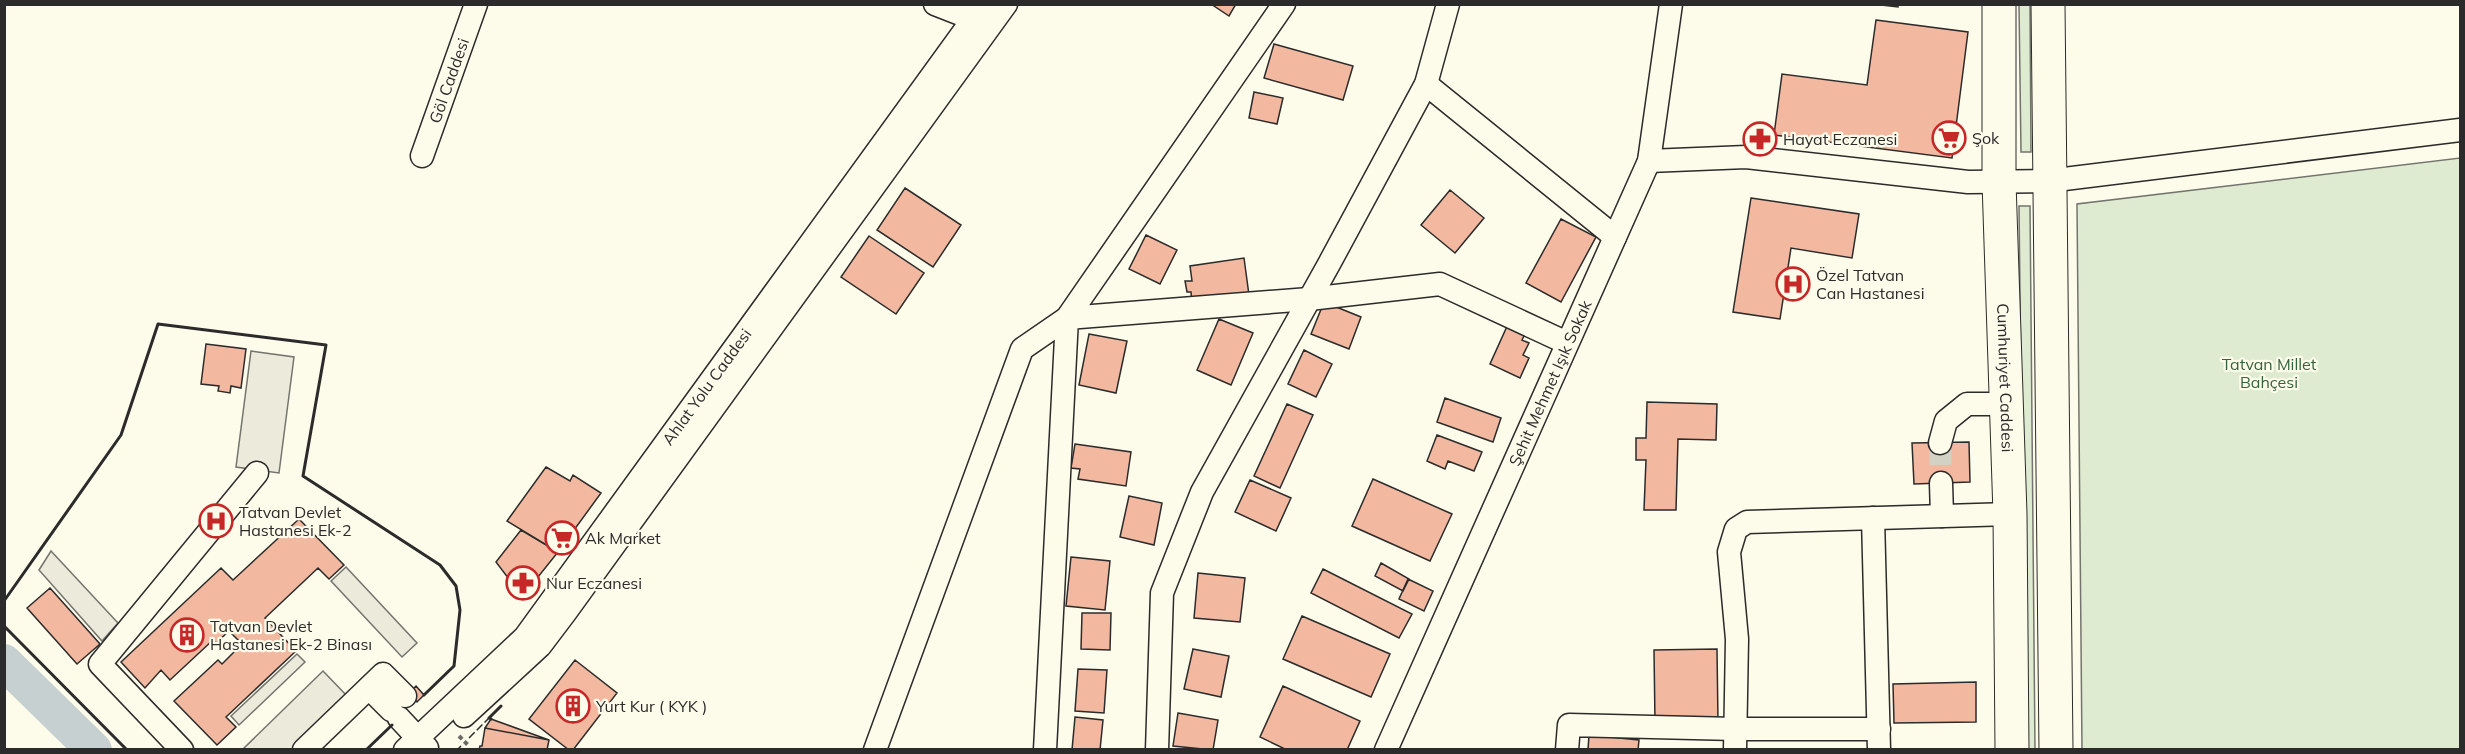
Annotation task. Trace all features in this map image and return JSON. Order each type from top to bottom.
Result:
[{"type":"highway","name":"Cumhuriyet Caddesi","points":[[1999,4],[1999,182],[2010,514],[2012,750]]},
{"type":"highway","points":[[2048,4],[2048,181],[2056,750]]},
{"type":"street","name":"Göl Caddesi","points":[[422,156],[476,4]]},
{"type":"street","points":[[935,4],[982,17]]},
{"type":"street","name":"Ahlat Yolu Caddesi","points":[[431,740],[525,637],[769,317],[917,112],[982,17],[1006,4]]},
{"type":"street","points":[[874,750],[1022,349],[1067,318],[1284,4]]},
{"type":"street","points":[[1157,750],[1162,593],[1202,492],[1426,84],[1448,4]]},
{"type":"street","name":"Şehit Mehmet Işık Sokak","points":[[1386,750],[1649,161],[1671,4]]},
{"type":"street","points":[[1426,84],[1615,237]]},
{"type":"street","points":[[1649,161],[1746,157],[1968,182],[2048,181],[2460,130]]},
{"type":"street","points":[[1067,318],[1309,299],[1440,284],[1567,343]]},
{"type":"street","points":[[1045,750],[1067,318]]},
{"type":"street","points":[[1940,443],[1946,422],[1967,404],[2006,404]]},
{"type":"street","points":[[182,750],[99,664],[257,473]]},
{"type":"street","points":[[1941,483],[1942,516]]},
{"type":"street","points":[[1735,739],[1737,639],[1729,552],[1736,529],[1747,522],[2010,514]]},
{"type":"street","points":[[1567,750],[1569,726],[1735,739],[1879,739],[1873,518]]},
{"type":"street","points":[[304,750],[383,674],[402,707],[431,740]]},
{"type":"path","points":[[431,740],[469,746]]},
{"type":"green space","points":[[2019,5],[2030,5],[2031,152],[2021,152]]},
{"type":"green space","name":"Tatvan Millet Bahçesi","points":[[2460,158],[2460,749],[2082,749],[2077,204]]},
{"type":"green space","points":[[2019,206],[2030,206],[2035,750],[2025,749]]},
{"type":"shaded area","points":[[251,351],[294,357],[279,473],[236,467]]},
{"type":"shaded area","points":[[51,551],[118,623],[102,641],[39,570]]},
{"type":"shaded area","points":[[346,567],[417,643],[402,657],[331,581]]},
{"type":"shaded area","points":[[297,654],[305,662],[239,725],[231,716]]},
{"type":"shaded area","points":[[323,671],[348,697],[294,749],[242,750]]},
{"type":"building","points":[[1211,4],[1236,4],[1229,16]]},
{"type":"building","points":[[1872,4],[1898,4],[1898,7]]},
{"type":"building","points":[[1876,20],[1968,32],[1952,158],[1774,135],[1782,74],[1867,85]]},
{"type":"building","points":[[1274,44],[1353,66],[1343,100],[1264,78]]},
{"type":"building","points":[[1254,92],[1283,98],[1277,124],[1249,118]]},
{"type":"building","points":[[905,188],[961,225],[933,267],[877,230]]},
{"type":"building","points":[[1450,190],[1484,218],[1455,253],[1421,225]]},
{"type":"building","points":[[1751,198],[1859,214],[1852,258],[1791,248],[1780,319],[1733,312]]},
{"type":"building","points":[[1561,219],[1596,237],[1561,302],[1526,283]]},
{"type":"building","points":[[1146,235],[1177,250],[1160,284],[1129,269]]},
{"type":"building","points":[[869,236],[924,273],[896,314],[841,277]]},
{"type":"building","points":[[1244,258],[1249,295],[1192,304],[1191,292],[1187,292],[1185,281],[1192,281],[1190,266]]},
{"type":"building","points":[[1324,302],[1361,317],[1349,349],[1311,334]]},
{"type":"building","points":[[1219,319],[1253,333],[1231,385],[1197,370]]},
{"type":"building","points":[[1509,322],[1527,330],[1522,340],[1529,343],[1523,355],[1529,358],[1520,378],[1490,364]]},
{"type":"building","points":[[1089,334],[1127,341],[1116,393],[1079,385]]},
{"type":"building","points":[[206,344],[246,349],[241,388],[231,386],[230,393],[218,391],[219,386],[201,384]]},
{"type":"building","points":[[1304,350],[1332,364],[1316,397],[1288,384]]},
{"type":"building","points":[[1445,398],[1501,418],[1493,442],[1437,422]]},
{"type":"building","points":[[1647,402],[1717,404],[1716,440],[1678,439],[1676,510],[1644,510],[1646,460],[1636,460],[1636,438],[1646,438]]},
{"type":"building","points":[[1287,404],[1313,415],[1280,488],[1254,476]]},
{"type":"building","points":[[1437,435],[1482,452],[1474,471],[1448,461],[1445,469],[1427,461]]},
{"type":"building","points":[[1969,442],[1970,482],[1914,484],[1912,443]]},
{"type":"building","points":[[1075,444],[1131,452],[1126,486],[1078,479],[1080,469],[1071,468]]},
{"type":"building","points":[[546,467],[570,481],[573,475],[601,493],[558,552],[507,521]]},
{"type":"building","points":[[1373,479],[1452,514],[1430,561],[1352,526]]},
{"type":"building","points":[[1250,480],[1291,498],[1276,531],[1235,512]]},
{"type":"building","points":[[1129,496],[1162,503],[1154,545],[1120,537]]},
{"type":"building","name":"Tatvan Devlet Hastanesi Ek-2 Binası","points":[[299,519],[344,565],[329,579],[318,568],[265,618],[296,651],[226,717],[236,727],[217,745],[174,701],[218,660],[222,664],[242,644],[229,631],[216,643],[213,640],[170,680],[161,670],[145,688],[121,662],[221,568],[233,580]]},
{"type":"building","points":[[521,530],[558,552],[534,582],[514,593],[509,579],[496,562]]},
{"type":"building","points":[[1071,557],[1110,561],[1105,610],[1066,606]]},
{"type":"building","points":[[1381,563],[1409,579],[1403,591],[1375,576]]},
{"type":"building","points":[[1323,569],[1412,614],[1399,638],[1311,593]]},
{"type":"building","points":[[1198,573],[1245,578],[1240,622],[1194,618]]},
{"type":"building","points":[[1408,579],[1433,591],[1424,611],[1399,599]]},
{"type":"building","points":[[50,588],[100,644],[77,664],[27,608]]},
{"type":"building","points":[[1082,613],[1111,613],[1110,650],[1081,649]]},
{"type":"building","points":[[1302,616],[1390,654],[1371,697],[1283,659]]},
{"type":"building","points":[[1193,649],[1229,656],[1221,697],[1184,689]]},
{"type":"building","points":[[1717,649],[1718,722],[1655,723],[1654,650]]},
{"type":"building","name":"Yurt Kur ( KYK )","points":[[575,660],[617,693],[573,750],[569,750],[529,719]]},
{"type":"building","points":[[1078,669],[1107,670],[1104,713],[1075,711]]},
{"type":"building","points":[[1976,682],[1976,722],[1894,723],[1893,684]]},
{"type":"building","points":[[416,686],[424,695],[417,702],[409,693]]},
{"type":"building","points":[[1283,686],[1360,721],[1347,750],[1287,750],[1260,737]]},
{"type":"building","points":[[1178,713],[1218,720],[1213,750],[1173,746]]},
{"type":"building","points":[[1075,717],[1103,720],[1100,750],[1072,750]]},
{"type":"building","points":[[491,719],[549,740],[485,728]]},
{"type":"building","points":[[485,728],[549,740],[547,750],[479,750],[482,746]]},
{"type":"building","points":[[1589,735],[1639,740],[1638,750],[1588,750]]},
{"type":"waterway","points":[[4,662],[94,750]]},
{"type":"tunnel","points":[[1940,443],[1941,483]]},
{"type":"fence","points":[[469,738],[489,718]]},
{"type":"fence","points":[[457,750],[461,746]]},
{"type":"wall","points":[[4,601],[121,435],[158,324],[326,345],[303,476],[440,565],[456,586],[460,610],[454,666],[424,695]]},
{"type":"wall","points":[[4,626],[127,750]]},
{"type":"wall","points":[[491,719],[489,718],[501,706]]},
{"type":"wall","points":[[366,750],[392,725]]},
{"type":"place","name":"Şok","points":[[1949,138]]},
{"type":"place","name":"Hayat Eczanesi","points":[[1760,139]]},
{"type":"place","name":"Özel Tatvan Can Hastanesi","points":[[1793,284]]},
{"type":"place","name":"Tatvan Devlet Hastanesi Ek-2","points":[[216,521]]},
{"type":"place","name":"Ak Market","points":[[562,538]]},
{"type":"place","name":"Nur Eczanesi","points":[[523,583]]},
{"type":"place","name":"Tatvan Devlet Hastanesi Ek-2 Binası","points":[[187,635]]},
{"type":"place","name":"Yurt Kur ( KYK )","points":[[573,706]]}]
